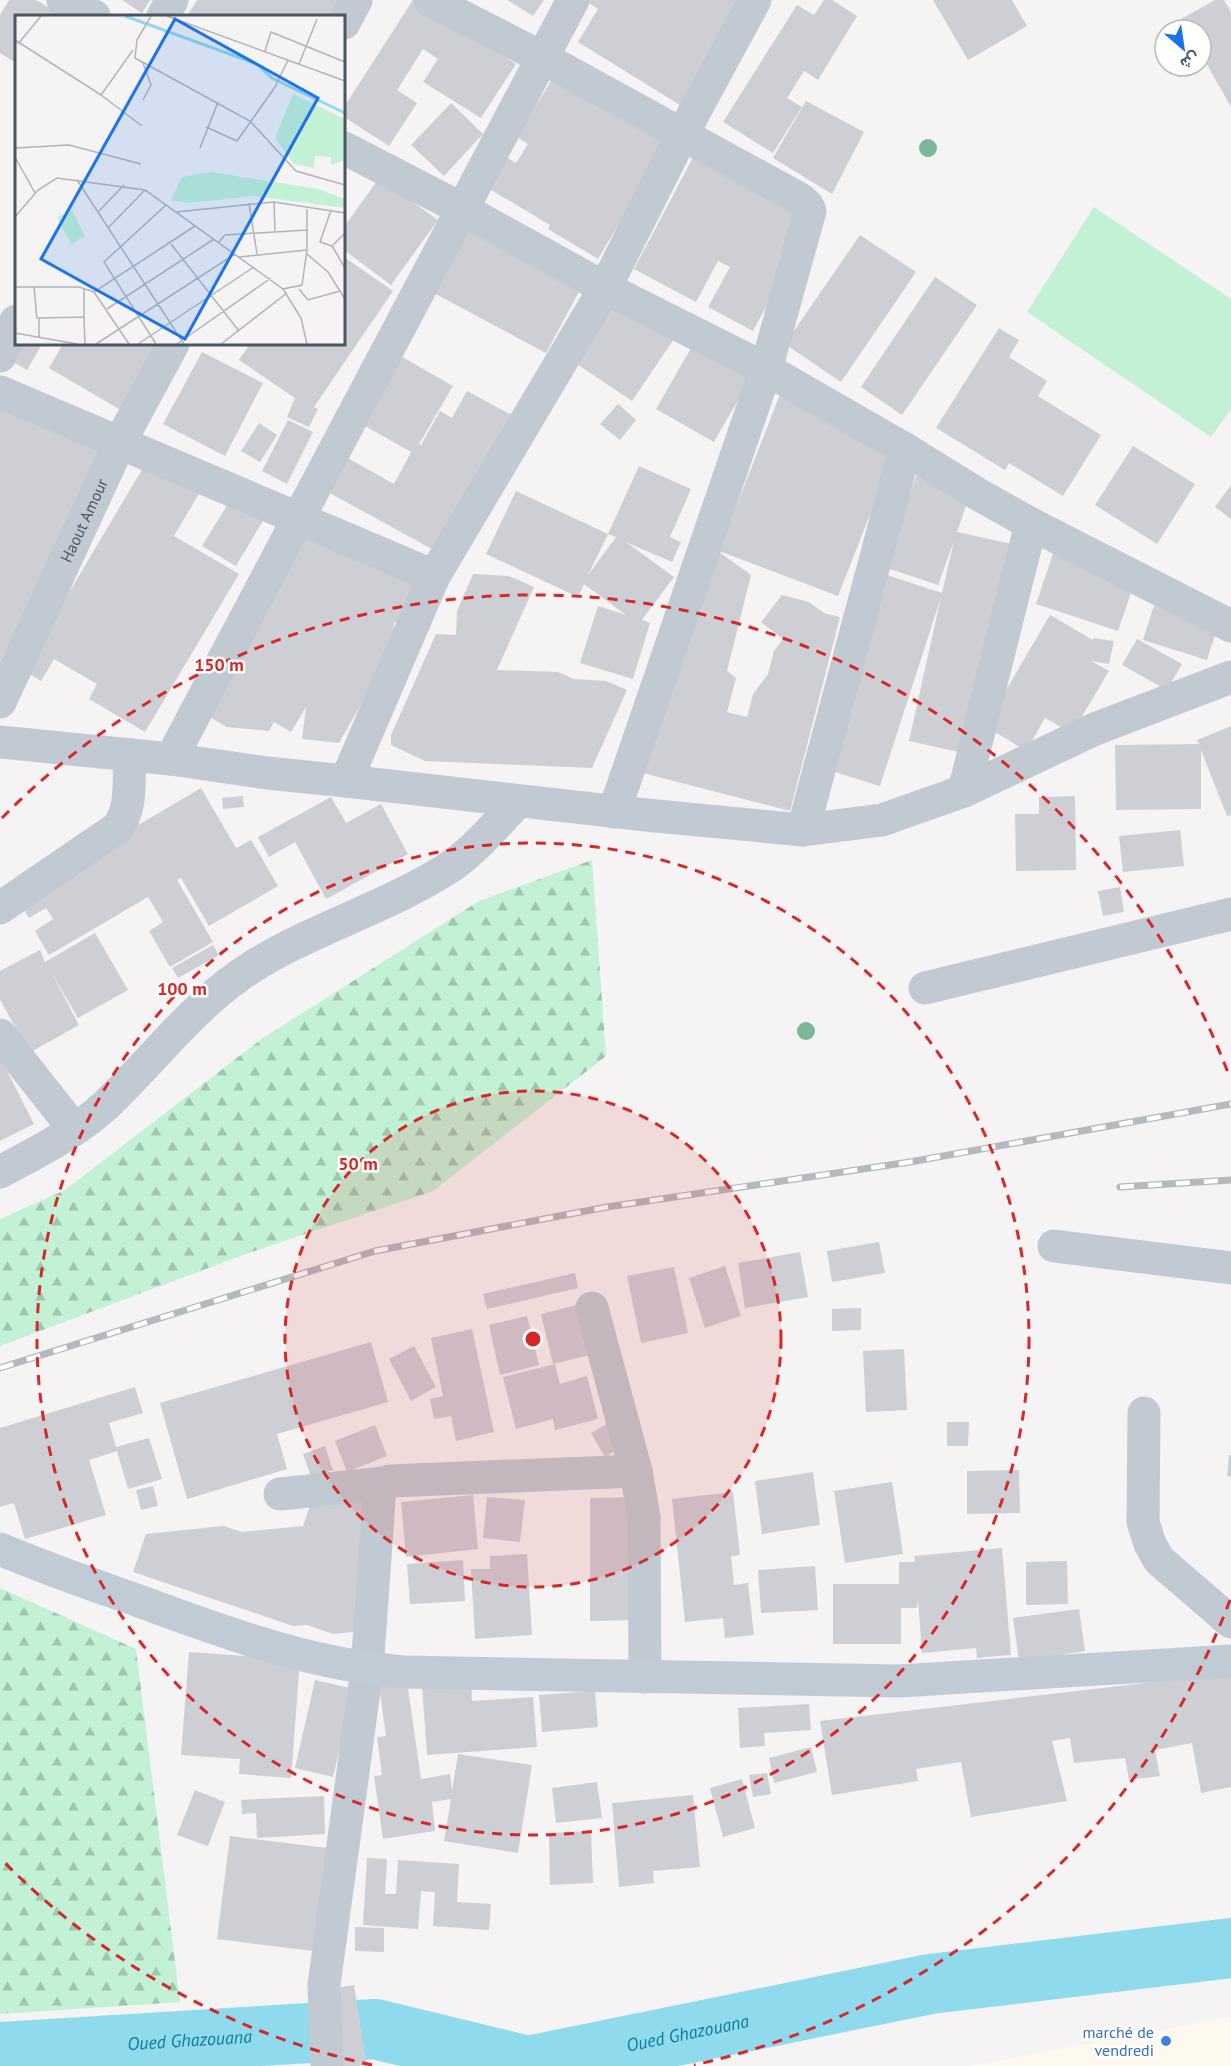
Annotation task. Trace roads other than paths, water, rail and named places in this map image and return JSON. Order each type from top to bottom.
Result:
[{"type":"main road","points":[[0,1549],[248,1641],[367,1669],[404,1672],[898,1681],[1231,1661]]},
{"type":"street","points":[[63,0],[91,15]]},
{"type":"street","points":[[164,15],[172,0]]},
{"type":"street","points":[[345,21],[356,0]]},
{"type":"street","points":[[430,0],[543,58],[800,199],[810,211],[766,369],[615,812]]},
{"type":"street","points":[[171,759],[573,0]]},
{"type":"street","points":[[346,781],[434,576],[605,288],[682,135],[755,0]]},
{"type":"street","points":[[345,148],[605,288],[766,369],[905,449],[976,494],[1031,524],[1231,626]]},
{"type":"street","points":[[0,356],[15,323]]},
{"type":"street","name":"Haout Amour","points":[[0,702],[120,442],[172,345]]},
{"type":"street","points":[[0,392],[434,576]]},
{"type":"street","points":[[802,830],[905,449]]},
{"type":"street","points":[[964,791],[1031,524]]},
{"type":"street","points":[[0,742],[171,759],[267,773],[615,812],[802,830],[882,820],[964,791],[1095,729],[1231,677]]},
{"type":"street","points":[[0,908],[117,828],[124,820],[127,808],[130,755]]},
{"type":"street","points":[[0,1172],[74,1129],[106,1105],[202,1006],[241,975],[280,951],[416,886],[451,866],[480,842],[518,801]]},
{"type":"street","points":[[924,988],[1231,914]]},
{"type":"street","points":[[0,1035],[74,1129]]},
{"type":"street","points":[[1054,1246],[1231,1268]]},
{"type":"street","points":[[592,1308],[636,1471],[644,1517],[645,1677]]},
{"type":"street","points":[[1144,1413],[1143,1522],[1150,1544],[1159,1560],[1231,1622]]},
{"type":"street","points":[[280,1494],[390,1481],[636,1471]]},
{"type":"street","points":[[327,2066],[324,1985],[367,1669],[380,1488],[384,1483]]},
{"type":"waterway","name":"Oued Ghazouana","points":[[0,2052],[375,2029],[528,2066],[930,1984],[1231,1948]]},
{"type":"railway","points":[[0,1368],[375,1251],[607,1207],[910,1162],[1231,1104]]},
{"type":"railway","points":[[1120,1187],[1231,1180]]},
{"type":"place","name":"marché de vendredi","points":[[1166,2041]]}]
